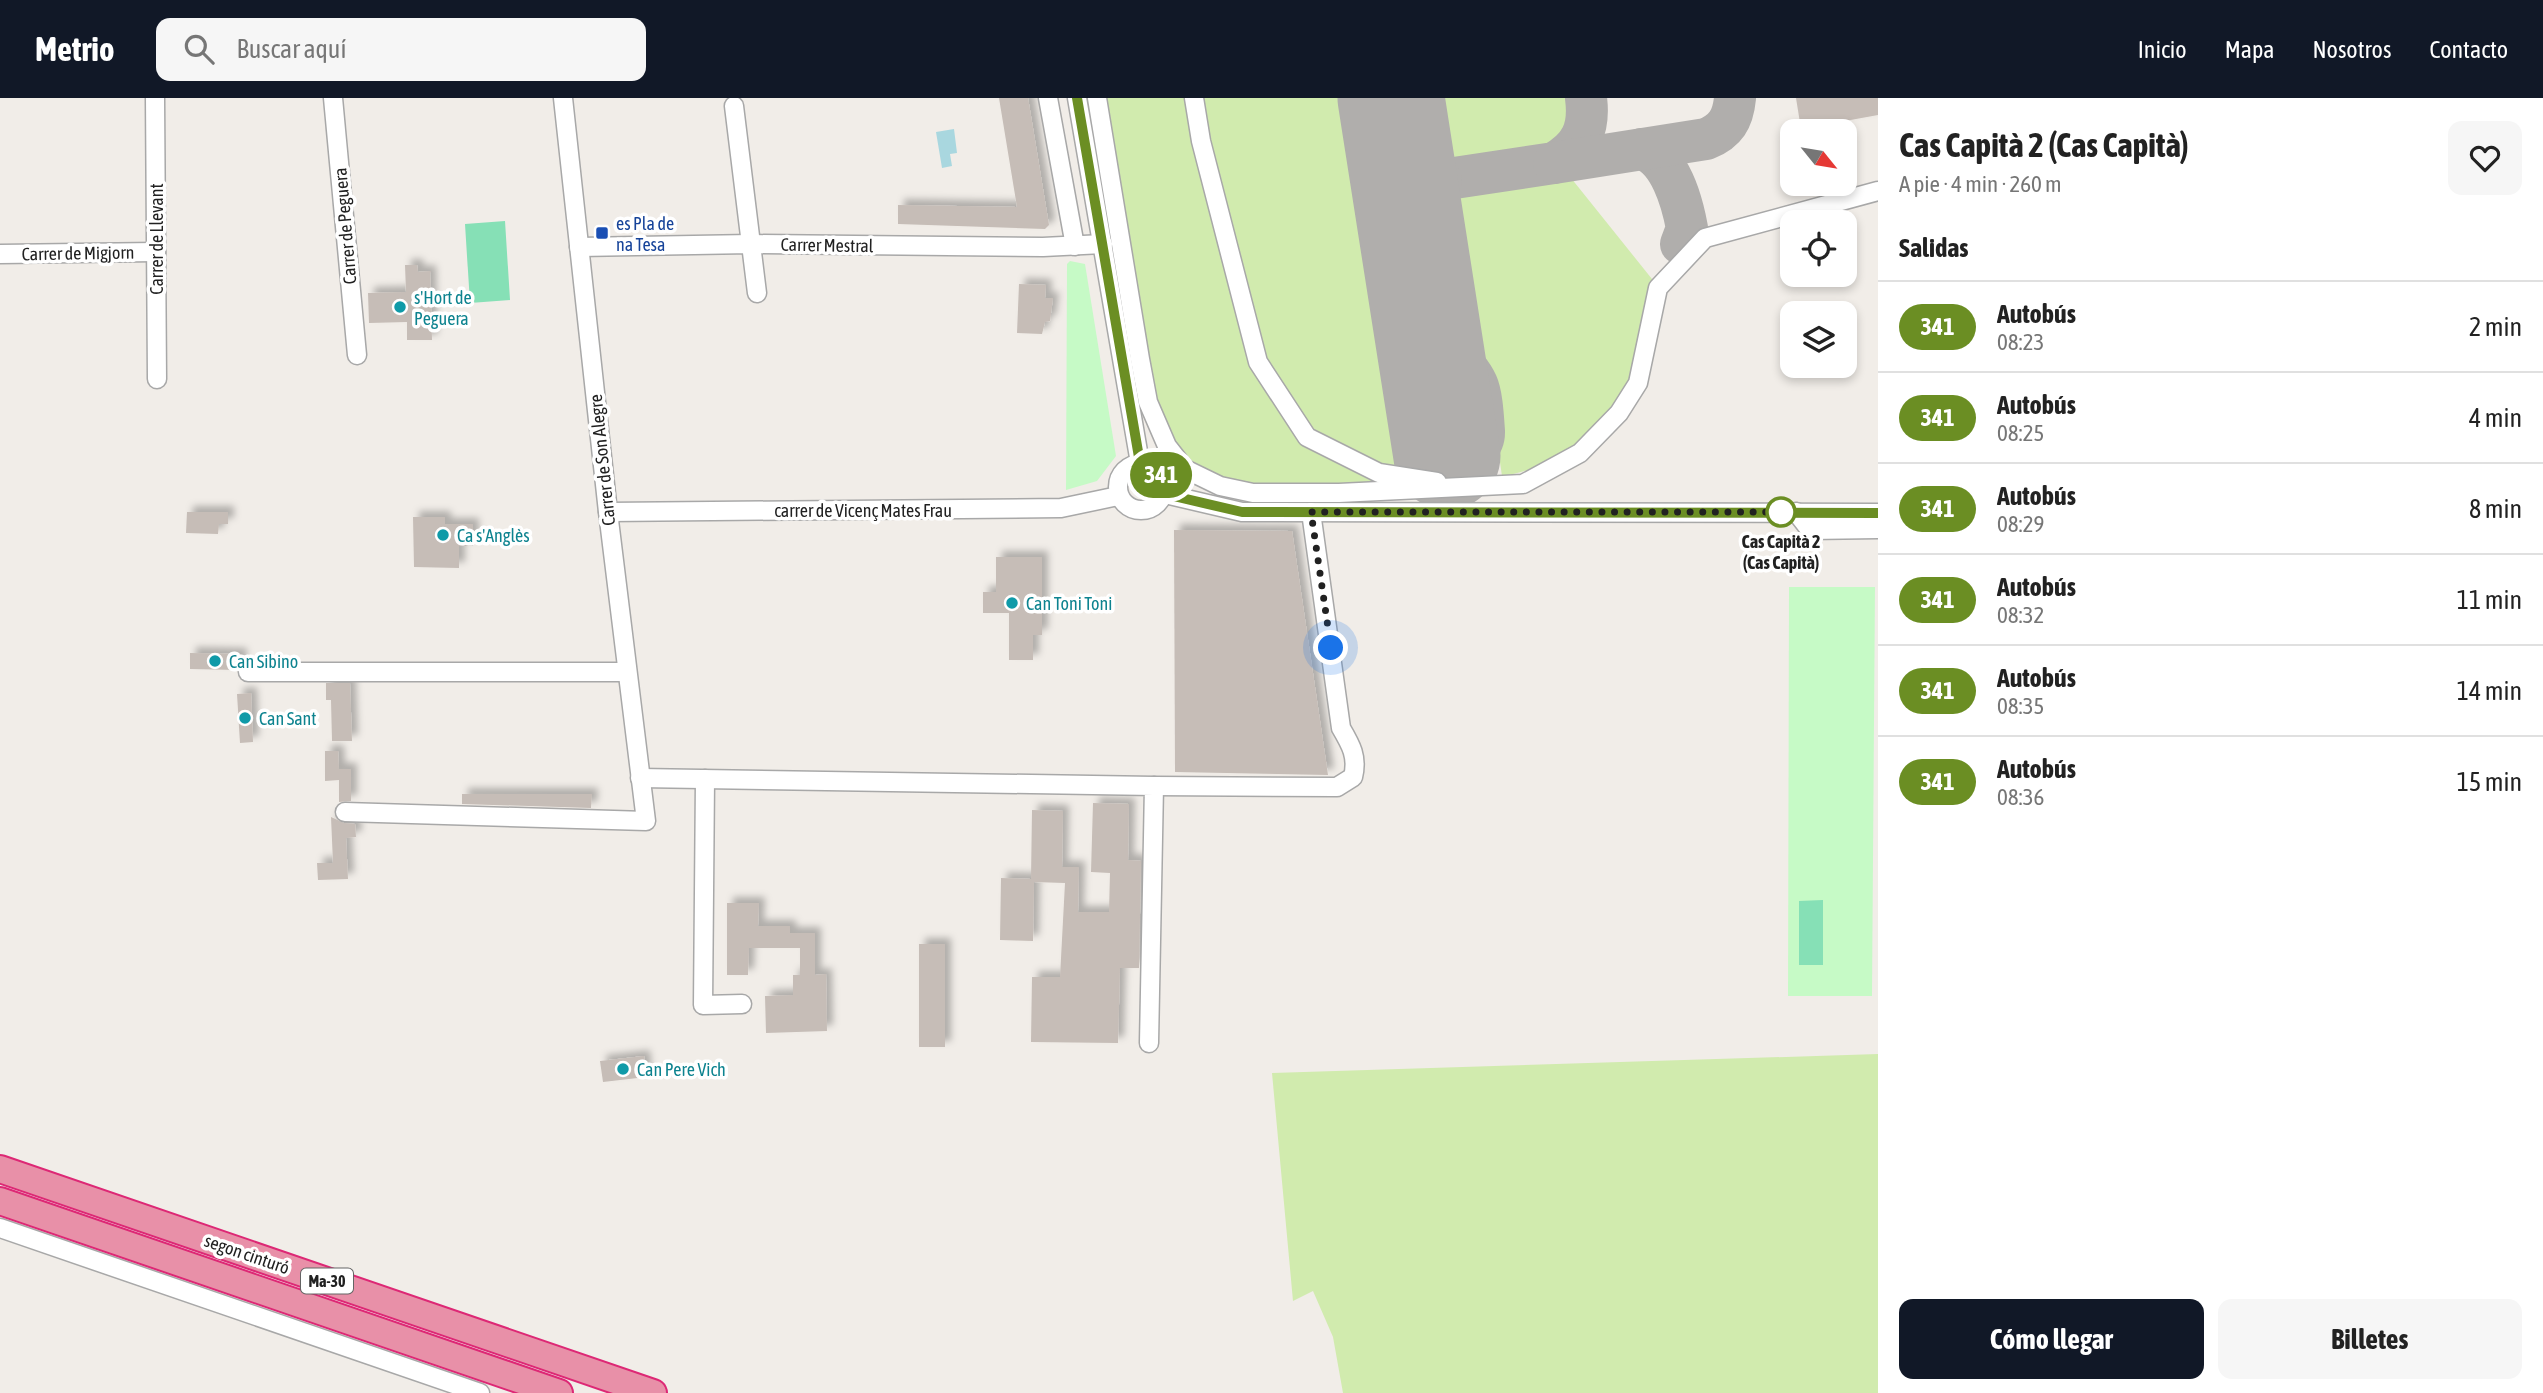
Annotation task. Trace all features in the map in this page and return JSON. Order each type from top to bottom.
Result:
[{"type":"highway","name":"segon cinturó","points":[[0,1169],[653,1393]]},
{"type":"highway","name":"segon cinturó","points":[[0,1201],[559,1393]]},
{"type":"street","name":"Carrer de Llevant","points":[[155,98],[157,379]]},
{"type":"street","name":"Carrer de Peguera","points":[[333,98],[357,355]]},
{"type":"street","name":"Carrer de Son Alegre","points":[[345,812],[646,821],[608,512],[563,98]]},
{"type":"street","points":[[1048,98],[1075,246]]},
{"type":"street","points":[[1077,98],[1140,463]]},
{"type":"street","points":[[1097,98],[1148,402],[1167,446],[1185,469],[1220,486],[1253,493],[1476,488],[1523,484],[1580,453],[1619,413],[1638,383],[1658,288],[1705,238],[1878,191]]},
{"type":"street","points":[[1194,98],[1201,141],[1258,362],[1307,437],[1379,474],[1476,488]]},
{"type":"street","points":[[734,106],[757,293]]},
{"type":"street","name":"Carrer Mestral","points":[[579,247],[1104,244]]},
{"type":"street","name":"Carrer de Migjorn","points":[[0,254],[156,252]]},
{"type":"street","points":[[1140,463],[1152,466],[1161,474],[1166,484],[1165,494],[1158,506],[1142,510],[1128,506],[1118,496],[1117,484],[1128,468],[1140,463]]},
{"type":"street","points":[[1165,494],[1242,512],[1878,513]]},
{"type":"street","name":"carrer de Vicenç Mates Frau","points":[[608,512],[1061,508],[1118,496]]},
{"type":"street","points":[[640,778],[1337,787],[1353,777],[1357,764],[1354,751],[1341,728],[1311,512]]},
{"type":"street","points":[[1796,512],[1810,530],[1873,529]]},
{"type":"street","points":[[248,672],[628,672]]},
{"type":"street","points":[[705,779],[703,1005],[742,1004]]},
{"type":"street","points":[[1149,1043],[1154,786]]},
{"type":"street","points":[[0,1228],[480,1393]]},
{"type":"green space","points":[[1098,98],[1363,98],[1422,485],[1284,493],[1185,469],[1148,402]]},
{"type":"green space","points":[[1418,98],[1572,98],[1572,104],[1564,130],[1551,146],[1514,158],[1462,162],[1440,158],[1434,152],[1424,131]]},
{"type":"green space","points":[[1567,173],[1656,284],[1645,345],[1630,385],[1602,422],[1585,438],[1545,463],[1502,476],[1488,381],[1454,339],[1439,226],[1454,195],[1466,189]]},
{"type":"green space","points":[[505,221],[510,300],[470,303],[465,224]]},
{"type":"green space","points":[[1070,261],[1085,264],[1116,456],[1097,481],[1066,490],[1067,264]]},
{"type":"green space","points":[[1789,587],[1875,587],[1872,996],[1788,996]]},
{"type":"green space","points":[[1823,900],[1823,965],[1799,965],[1799,901]]},
{"type":"green space","points":[[1878,1054],[1878,1393],[1343,1393],[1333,1337],[1313,1291],[1293,1301],[1272,1073]]},
{"type":"water","points":[[954,129],[957,153],[950,154],[952,166],[942,168],[936,132]]},
{"type":"building","points":[[999,98],[1028,98],[1049,225],[1045,229],[898,224],[898,205],[1017,207]]},
{"type":"building","points":[[1796,98],[1878,98],[1878,115],[1856,119],[1799,119]]},
{"type":"building","name":"s'Hort de Peguera","points":[[405,265],[417,265],[418,272],[430,271],[432,340],[407,340],[407,322],[369,323],[368,293],[406,292]]},
{"type":"building","points":[[1019,284],[1046,285],[1045,298],[1053,298],[1050,321],[1045,322],[1042,334],[1017,333]]},
{"type":"building","points":[[187,512],[228,512],[228,524],[219,524],[218,534],[186,533]]},
{"type":"building","name":"Ca s'Anglès","points":[[413,517],[445,517],[445,524],[473,524],[473,546],[459,546],[459,568],[414,567]]},
{"type":"building","points":[[1174,530],[1292,531],[1328,775],[1175,772]]},
{"type":"building","name":"Can Toni Toni","points":[[996,557],[1042,557],[1042,635],[1033,635],[1033,660],[1009,660],[1009,613],[983,613],[983,592],[996,592]]},
{"type":"building","name":"Can Sibino","points":[[190,653],[241,654],[241,663],[237,670],[190,669]]},
{"type":"building","points":[[326,683],[350,683],[352,741],[332,741],[331,700],[326,700]]},
{"type":"building","name":"Can Sant","points":[[251,693],[253,742],[240,743],[237,694]]},
{"type":"building","points":[[325,751],[338,751],[339,769],[351,769],[351,801],[339,802],[339,780],[325,781]]},
{"type":"building","points":[[462,794],[592,794],[591,808],[462,804]]},
{"type":"building","points":[[1093,803],[1129,804],[1128,860],[1141,861],[1139,968],[1120,968],[1118,1043],[1031,1042],[1032,977],[1060,977],[1065,883],[1034,882],[1033,941],[1000,940],[1001,878],[1031,879],[1032,810],[1063,811],[1062,867],[1079,867],[1078,912],[1109,912],[1110,873],[1091,872]]},
{"type":"building","points":[[331,817],[344,823],[355,824],[356,837],[346,838],[348,879],[318,880],[317,863],[333,863]]},
{"type":"building","points":[[727,903],[759,903],[758,926],[790,926],[790,933],[815,933],[815,975],[826,974],[827,1031],[766,1033],[765,996],[793,995],[793,975],[800,975],[800,948],[749,948],[748,975],[727,975]]},
{"type":"building","points":[[919,944],[945,944],[945,1047],[919,1047]]},
{"type":"building","name":"Can Pere Vich","points":[[644,1056],[646,1077],[603,1082],[600,1061]]},
{"type":"taxiway","points":[[1399,143],[1405,159],[1413,167],[1441,180],[1554,163],[1571,151],[1582,136],[1586,119],[1586,98]]},
{"type":"taxiway","points":[[1554,163],[1706,139],[1719,132],[1727,123],[1735,98]]},
{"type":"taxiway","points":[[1642,149],[1660,161],[1673,182],[1687,228],[1681,244]]},
{"type":"taxiway","points":[[1427,317],[1435,375],[1425,417],[1425,433],[1435,449],[1443,453],[1470,453],[1478,448],[1484,431],[1479,389],[1473,376],[1431,326],[1416,250],[1414,211],[1424,192],[1441,180]]},
{"type":"runway","points":[[1391,98],[1447,456]]},
{"type":"bus line","name":"341","points":[[1077,98],[1140,463],[1152,466],[1161,474],[1166,484],[1165,494],[1242,512],[1878,513]]},
{"type":"place","name":"es Pla de na Tesa","points":[[602,233]]},
{"type":"place","name":"s'Hort de Peguera","points":[[400,307]]},
{"type":"place","name":"Cas Capità 2 (Cas Capità)","points":[[1781,512]]},
{"type":"place","name":"Ca s'Anglès","points":[[443,535]]},
{"type":"place","name":"Can Toni Toni","points":[[1012,603]]},
{"type":"place","name":"Can Sibino","points":[[215,661]]},
{"type":"place","name":"Can Sant","points":[[245,718]]},
{"type":"place","name":"Can Pere Vich","points":[[623,1069]]},
{"type":"route","points":[[1331,648],[1311,512],[1781,512]]}]
